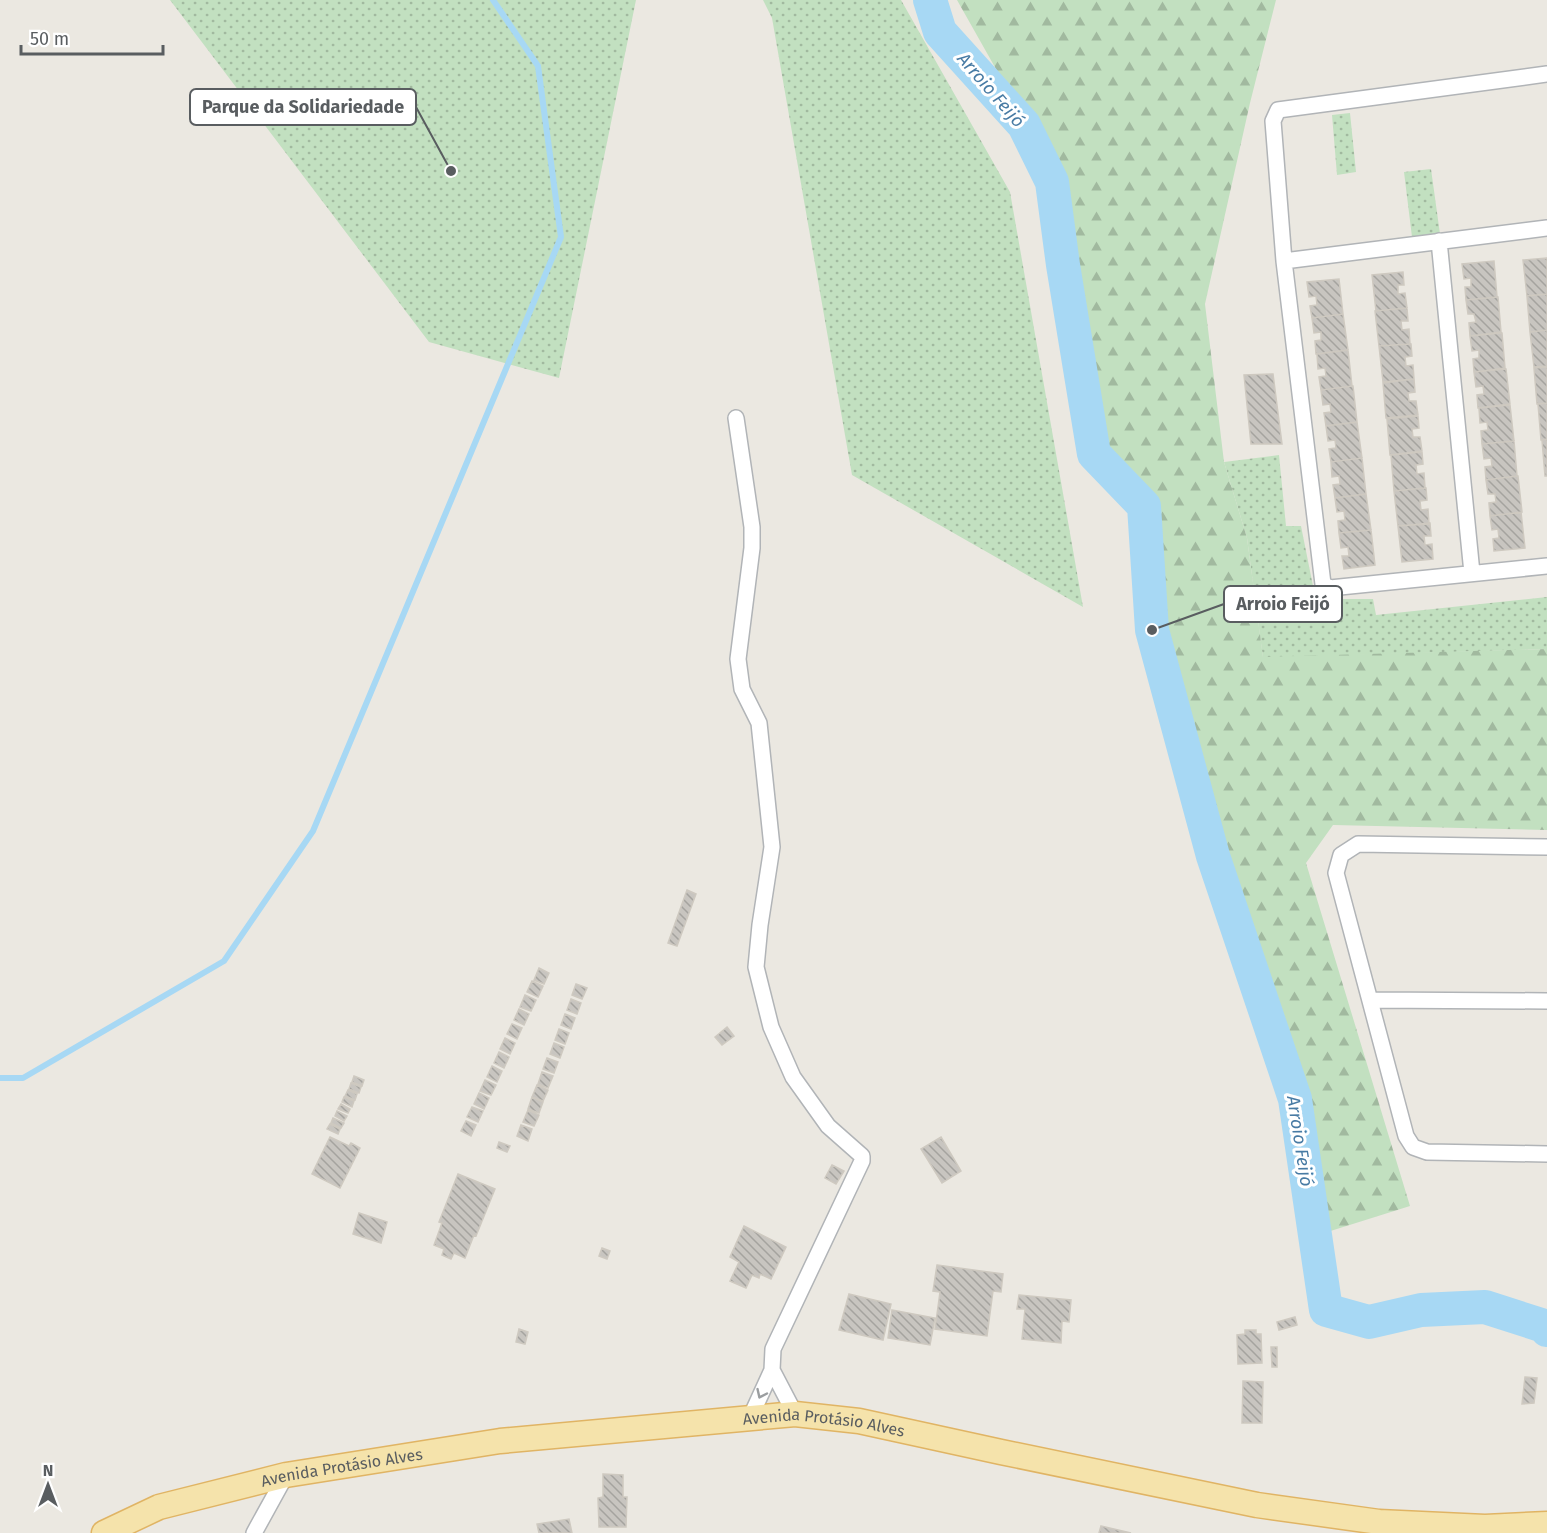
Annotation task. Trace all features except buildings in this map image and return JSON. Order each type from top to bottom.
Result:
[{"type":"main road","name":"Avenida Protásio Alves","points":[[104,1533],[159,1507],[286,1475],[500,1441],[795,1414],[859,1421],[1257,1505],[1379,1528],[1547,1524]]},
{"type":"street","points":[[1547,74],[1278,110],[1273,121],[1284,261],[1323,584],[1330,588],[1547,566]]},
{"type":"street","points":[[1284,261],[1547,228]]},
{"type":"street","points":[[1440,241],[1472,573]]},
{"type":"street","points":[[736,418],[752,527],[752,548],[738,659],[742,689],[759,723],[772,847],[756,967],[771,1026],[793,1077],[828,1126],[862,1156],[862,1161],[773,1349],[772,1370],[750,1418]]},
{"type":"street","points":[[1547,847],[1358,844],[1341,855],[1336,873],[1406,1136],[1413,1147],[1427,1152],[1547,1154]]},
{"type":"street","points":[[1370,1000],[1547,1001]]},
{"type":"street","points":[[772,1370],[795,1414]]},
{"type":"street","points":[[254,1533],[286,1475]]},
{"type":"green space","points":[[170,0],[636,0],[559,378],[429,342]]},
{"type":"green space","points":[[763,0],[901,0],[1010,192],[1083,607],[852,475],[772,18]]},
{"type":"green space","points":[[957,0],[1276,0],[1250,103],[1205,304],[1224,462],[1247,538],[1263,657],[1547,649],[1547,830],[1333,825],[1306,863],[1410,1206],[1321,1234],[1302,1098],[1205,791],[1162,633],[1152,506],[1103,451],[1061,184]]},
{"type":"green space","points":[[1350,113],[1356,172],[1337,175],[1332,115]]},
{"type":"green space","points":[[1431,169],[1440,234],[1412,237],[1404,172]]},
{"type":"green space","points":[[1279,455],[1286,526],[1301,526],[1314,591],[1324,599],[1373,599],[1376,615],[1547,597],[1547,649],[1263,658],[1247,538],[1224,462]]},
{"type":"waterway","points":[[0,1078],[23,1078],[224,961],[313,831],[561,237],[538,66],[493,0]]},
{"type":"waterway","name":"Arroio Feijó","points":[[930,0],[940,32],[1024,125],[1052,182],[1094,454],[1144,506],[1152,630],[1213,856],[1295,1099],[1326,1310],[1369,1322],[1421,1310],[1485,1307],[1544,1326],[1547,1330]]},
{"type":"place","name":"Parque da Solidariedade","points":[[451,171]]},
{"type":"place","name":"Arroio Feijó","points":[[1152,630]]}]
